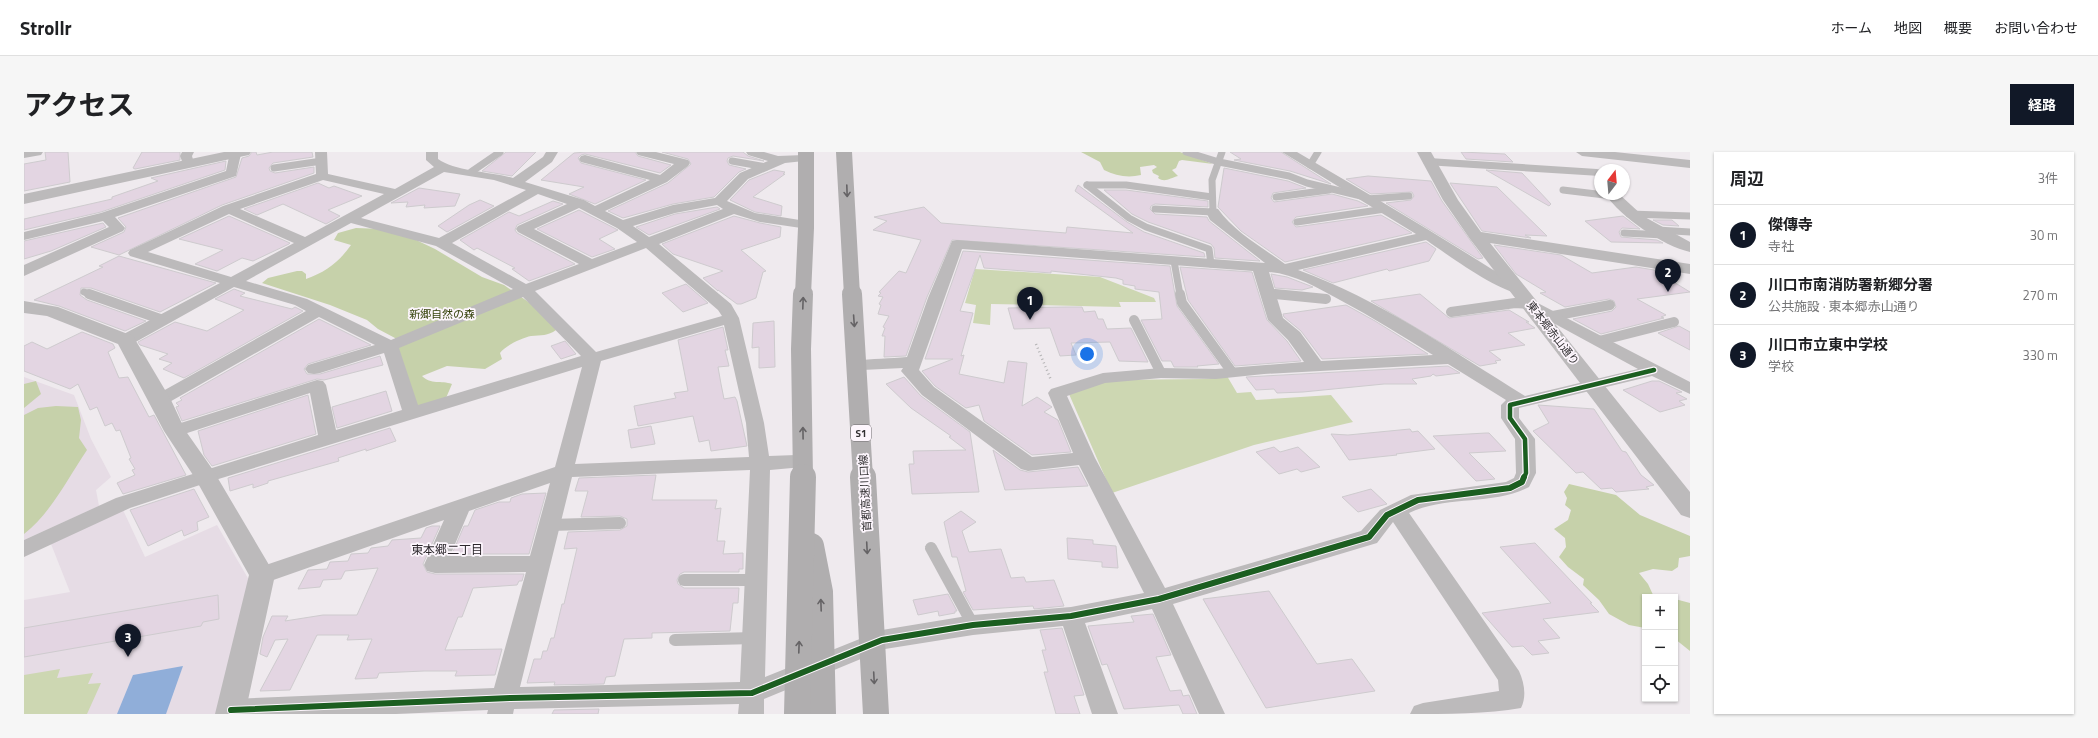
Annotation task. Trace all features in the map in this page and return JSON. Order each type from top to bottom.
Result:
[{"type":"highway","name":"首都高速川口線","points":[[844,152],[876,714]]},
{"type":"highway","points":[[797,714],[803,506],[802,349],[806,228],[803,155]]},
{"type":"highway","points":[[803,506],[820,592],[823,714]]},
{"type":"street","points":[[432,152],[432,160],[442,168],[471,172],[515,183],[587,207],[622,225],[647,243],[725,307],[731,318],[755,423],[760,463],[752,703]]},
{"type":"street","points":[[515,183],[548,159],[552,152]]},
{"type":"street","points":[[752,152],[780,161]]},
{"type":"street","points":[[1288,152],[1428,235],[1553,316],[1690,389]]},
{"type":"street","points":[[1582,152],[1690,164]]},
{"type":"street","points":[[1582,152],[1594,170]]},
{"type":"street","points":[[24,199],[188,157],[240,153],[232,174],[106,216],[24,236]]},
{"type":"street","points":[[592,265],[523,229],[662,179],[684,163],[649,153]]},
{"type":"street","points":[[24,154],[38,155]]},
{"type":"street","points":[[622,225],[673,209],[719,201],[735,187],[744,176],[780,161],[803,155]]},
{"type":"street","points":[[1424,155],[1594,176]]},
{"type":"street","name":"東本郷赤山通り","points":[[1424,155],[1451,200],[1476,236],[1690,510]]},
{"type":"street","points":[[585,159],[662,179]]},
{"type":"street","points":[[398,193],[322,163],[134,253],[301,302],[390,346],[412,414]]},
{"type":"street","points":[[126,340],[442,168]]},
{"type":"street","points":[[441,243],[536,190]]},
{"type":"street","points":[[1616,200],[1629,214],[1690,248]]},
{"type":"street","points":[[719,201],[733,210],[759,219],[801,224]]},
{"type":"street","points":[[1213,204],[1215,217],[1282,269],[1317,282],[1385,318],[1522,402]]},
{"type":"street","points":[[228,209],[305,242]]},
{"type":"street","points":[[314,369],[390,346],[525,290],[733,210]]},
{"type":"street","points":[[24,271],[118,228],[106,216]]},
{"type":"street","points":[[350,219],[441,243],[525,290],[593,358]]},
{"type":"street","points":[[1085,458],[1028,464],[928,392],[910,371],[956,244],[1282,269],[1428,235]]},
{"type":"street","points":[[1476,236],[1690,269]]},
{"type":"street","points":[[1260,268],[1276,320],[1294,336],[1316,366]]},
{"type":"street","points":[[24,307],[51,311],[126,340],[175,430],[205,476],[262,575],[230,712],[502,706],[752,703],[882,640],[973,625],[1071,616],[1159,599],[1370,537],[1387,515],[1418,500],[1510,488],[1522,482],[1526,473],[1525,439],[1510,418],[1510,405],[1654,370]]},
{"type":"street","points":[[160,400],[319,310]]},
{"type":"street","points":[[24,549],[123,503],[205,476],[593,358],[731,318]]},
{"type":"street","points":[[502,706],[593,358]]},
{"type":"street","points":[[1212,714],[1159,599],[1085,458],[1057,393],[1102,378],[1161,373],[1216,374],[1316,366],[1451,359]]},
{"type":"street","points":[[862,365],[884,365],[914,361]]},
{"type":"street","points":[[175,430],[317,385],[328,439]]},
{"type":"street","points":[[262,575],[564,471],[796,462]]},
{"type":"street","points":[[461,506],[434,565],[539,564]]},
{"type":"street","points":[[1396,511],[1510,678],[1512,700],[1423,714]]},
{"type":"street","points":[[1071,616],[1105,714]]},
{"type":"lane","points":[[471,172],[500,152]]},
{"type":"lane","points":[[1186,152],[1219,162],[1289,176],[1364,198],[1409,196]]},
{"type":"lane","points":[[1213,204],[1212,180],[1222,152]]},
{"type":"lane","points":[[1310,165],[1318,152]]},
{"type":"lane","points":[[732,161],[766,167]]},
{"type":"lane","points":[[274,168],[322,163]]},
{"type":"lane","points":[[1211,264],[1209,249],[1146,227],[1134,221],[1087,185],[1126,185],[1213,204]]},
{"type":"lane","points":[[1276,197],[1331,189]]},
{"type":"lane","points":[[1563,190],[1594,193]]},
{"type":"lane","points":[[1155,209],[1213,204]]},
{"type":"lane","points":[[1297,222],[1385,209]]},
{"type":"lane","points":[[1629,214],[1690,216]]},
{"type":"lane","points":[[1624,233],[1690,232]]},
{"type":"lane","points":[[1174,261],[1182,303],[1232,372]]},
{"type":"lane","points":[[84,292],[163,320]]},
{"type":"lane","points":[[1268,294],[1326,299]]},
{"type":"lane","points":[[1451,312],[1515,303],[1524,297]]},
{"type":"lane","points":[[1553,316],[1610,305]]},
{"type":"lane","points":[[1134,320],[1161,373]]},
{"type":"lane","points":[[1599,341],[1674,322]]},
{"type":"lane","points":[[550,525],[620,524]]},
{"type":"lane","points":[[931,548],[973,625]]},
{"type":"lane","points":[[684,580],[757,580]]},
{"type":"lane","points":[[675,640],[755,638]]},
{"type":"path","points":[[1036,344],[1057,393]]},
{"type":"shaded area","points":[[24,377],[74,395],[91,439],[111,477],[96,490],[99,506],[24,540]]},
{"type":"shaded area","points":[[123,510],[145,557],[217,525],[249,580],[220,714],[24,714],[24,600],[70,592],[51,544]]},
{"type":"green space","points":[[1081,152],[1180,152],[1213,164],[1182,160],[1179,161],[1176,168],[1172,170],[1178,176],[1168,180],[1163,180],[1158,178],[1159,176],[1153,173],[1152,170],[1157,167],[1154,165],[1140,167],[1141,175],[1122,176],[1104,170],[1100,162]]},
{"type":"green space","name":"新郷自然の森","points":[[356,228],[383,229],[414,239],[435,249],[482,277],[504,285],[537,308],[556,330],[547,334],[523,338],[514,342],[500,353],[502,359],[485,369],[447,366],[422,376],[425,379],[452,384],[446,398],[417,406],[395,338],[378,329],[367,320],[330,305],[262,283],[268,278],[297,271],[302,271],[306,274],[306,279],[326,270],[342,256],[351,245],[334,240],[338,233]]},
{"type":"green space","points":[[975,269],[1100,277],[1154,298],[1156,302],[1119,302],[1121,307],[991,304],[990,325],[973,323],[976,305],[965,303]]},
{"type":"green space","points":[[1227,376],[1237,393],[1251,392],[1256,400],[1331,395],[1353,422],[1254,445],[1112,493],[1069,394],[1109,380],[1206,379]]},
{"type":"green space","points":[[36,381],[41,394],[24,408],[24,384]]},
{"type":"green space","points":[[56,406],[78,407],[81,420],[79,438],[87,450],[51,506],[34,526],[24,534],[24,415],[38,408]]},
{"type":"green space","points":[[1569,484],[1616,495],[1640,515],[1690,536],[1690,556],[1679,558],[1678,567],[1672,571],[1653,569],[1639,573],[1648,584],[1653,594],[1642,594],[1642,627],[1629,625],[1609,614],[1599,600],[1583,585],[1584,579],[1568,567],[1559,557],[1566,547],[1565,538],[1554,529],[1568,520],[1571,510],[1565,505],[1567,498],[1564,492]]},
{"type":"green space","points":[[1678,600],[1690,603],[1690,651],[1678,641]]},
{"type":"green space","points":[[60,669],[57,678],[93,673],[88,684],[101,683],[87,714],[24,714],[24,675]]},
{"type":"water","points":[[183,666],[166,714],[117,714],[133,675]]},
{"type":"building","points":[[45,152],[68,152],[70,182],[24,191],[24,164],[46,160]]},
{"type":"building","points":[[142,152],[180,152],[180,160],[135,169],[133,168]]},
{"type":"building","points":[[252,152],[256,152],[257,155],[273,152],[312,152],[313,157],[273,163],[269,168],[270,171],[275,173],[314,167],[314,173],[222,205],[119,255],[91,247],[124,232],[126,227],[118,218],[236,177],[242,158],[249,156]]},
{"type":"building","points":[[506,152],[536,152],[512,176],[482,171]]},
{"type":"building","points":[[635,152],[638,156],[671,165],[660,173],[585,154],[581,155],[578,158],[581,163],[646,180],[595,204],[569,194],[584,187],[541,180],[574,153]]},
{"type":"building","points":[[662,152],[743,152],[748,156],[764,161],[733,156],[728,158],[727,161],[729,165],[746,169],[739,172],[714,197],[673,204],[623,218],[608,211],[668,183],[691,164],[688,159]]},
{"type":"building","points":[[1230,152],[1281,152],[1331,184],[1290,171],[1234,160],[1241,159]]},
{"type":"building","points":[[1461,152],[1505,154],[1513,162],[1466,159]]},
{"type":"building","points":[[226,161],[225,170],[101,212],[24,230],[24,219],[112,199],[112,197],[158,181],[151,178]]},
{"type":"building","points":[[1224,168],[1288,181],[1306,188],[1273,193],[1271,198],[1274,202],[1332,194],[1358,201],[1368,206],[1296,217],[1292,222],[1296,227],[1381,215],[1412,233],[1285,262],[1241,231],[1218,207]]},
{"type":"building","points":[[774,170],[785,172],[783,174],[785,174],[753,197],[782,206],[781,216],[755,212],[730,200],[749,180]]},
{"type":"building","points":[[1486,170],[1522,173],[1551,204],[1549,206]]},
{"type":"building","points":[[1368,176],[1431,181],[1442,201],[1483,258],[1478,259],[1386,203],[1411,200],[1414,196],[1412,192],[1371,194],[1346,179]]},
{"type":"building","points":[[318,183],[329,188],[334,186],[362,196],[328,210],[340,216],[326,224],[283,204],[257,215],[244,209]]},
{"type":"building","points":[[1450,183],[1497,187],[1547,236],[1525,235],[1531,238],[1482,231]]},
{"type":"building","points":[[1078,185],[1127,222],[1144,232],[1204,253],[1205,257],[952,240],[927,297],[906,356],[884,357],[885,336],[882,336],[885,328],[883,327],[889,316],[878,314],[881,305],[879,304],[883,297],[878,296],[881,293],[879,292],[899,271],[906,273],[921,240],[873,230],[887,221],[874,217],[924,207],[941,223],[1066,233],[1067,227],[1133,233],[1075,191]]},
{"type":"building","points":[[419,188],[460,194],[455,206],[424,208],[425,205],[406,207],[408,202],[391,203]]},
{"type":"building","points":[[1104,190],[1126,190],[1208,201],[1208,207],[1155,204],[1151,206],[1150,209],[1155,214],[1207,217],[1209,221],[1260,261],[1215,258],[1214,248],[1211,244],[1148,222],[1132,214]]},
{"type":"building","points":[[480,200],[494,206],[447,232],[438,226],[469,205]]},
{"type":"building","points":[[553,201],[563,204],[517,225],[515,230],[517,233],[575,264],[529,281],[512,269],[515,268],[477,248],[474,250],[460,240],[509,212],[519,216]]},
{"type":"building","points":[[717,207],[720,209],[649,235],[636,227],[675,214]]},
{"type":"building","points":[[579,210],[618,230],[599,239],[615,249],[592,257],[537,229]]},
{"type":"building","points":[[229,216],[290,243],[253,261],[242,258],[217,271],[195,264],[223,250],[179,239]]},
{"type":"building","points":[[734,216],[781,227],[780,237],[741,250],[766,271],[763,272],[756,298],[741,304],[737,304],[718,291],[703,278],[723,271],[673,254],[662,244]]},
{"type":"building","points":[[1623,216],[1640,229],[1622,228],[1619,232],[1621,237],[1657,240],[1663,243],[1611,242],[1585,221]]},
{"type":"building","points":[[1653,220],[1672,220],[1679,226],[1663,225]]},
{"type":"building","points":[[103,223],[106,227],[51,251],[24,259],[24,241]]},
{"type":"building","points":[[1426,242],[1436,249],[1429,261],[1389,271],[1387,269],[1333,283],[1303,270]]},
{"type":"building","points":[[1494,245],[1561,255],[1592,273],[1636,267],[1654,270],[1690,292],[1637,299],[1666,315],[1661,317],[1664,318],[1601,334],[1573,319],[1612,311],[1616,307],[1614,301],[1609,299],[1565,307],[1540,293],[1546,292],[1516,274]]},
{"type":"building","points":[[963,251],[1170,266],[1177,306],[1219,364],[1197,366],[1198,367],[1174,367],[1171,361],[1162,361],[1141,320],[1162,319],[1159,292],[1135,289],[1135,286],[1123,284],[1123,280],[1116,278],[1051,271],[1051,273],[984,268],[980,255],[960,311],[973,313],[961,356],[964,355],[959,374],[1004,383],[1008,361],[1027,363],[1022,406],[1037,397],[1052,407],[1044,412],[1058,420],[1071,452],[1032,455],[984,421],[979,405],[966,408],[935,386],[922,371],[953,359],[925,359]]},
{"type":"building","points":[[119,256],[216,283],[160,312],[91,288],[81,288],[80,295],[87,300],[146,321],[125,331],[59,306],[34,300],[103,267],[99,266]]},
{"type":"building","points":[[1180,267],[1252,272],[1267,320],[1287,341],[1301,361],[1235,366],[1188,300]]},
{"type":"building","points":[[1271,274],[1287,277],[1313,287],[1302,290],[1275,288]]},
{"type":"building","points":[[686,284],[708,303],[683,312],[662,293]]},
{"type":"building","points":[[234,289],[245,293],[240,296],[292,309],[295,307],[303,311],[184,378],[163,369],[172,363],[159,359],[168,354],[140,345],[138,342],[175,322],[207,331],[244,310],[215,299]]},
{"type":"building","points":[[1420,294],[1449,318],[1509,310],[1529,322],[1526,322],[1535,328],[1508,333],[1525,345],[1489,351],[1501,360],[1495,361],[1497,363],[1480,366],[1371,301]]},
{"type":"building","points":[[1346,305],[1428,354],[1322,359],[1301,331],[1284,317],[1283,314]]},
{"type":"building","points":[[1082,307],[1084,312],[1095,311],[1098,319],[1103,319],[1107,329],[1131,328],[1148,362],[1119,361],[1110,342],[1071,343],[1076,355],[1060,356],[1050,328],[1014,329],[1008,308]]},
{"type":"building","points":[[319,319],[371,345],[308,364],[304,369],[307,374],[320,374],[380,356],[383,365],[324,380],[317,379],[182,421],[176,407],[179,406],[176,403],[182,400],[180,398]]},
{"type":"building","points":[[774,321],[775,367],[759,368],[759,347],[752,348],[753,323]]},
{"type":"building","points":[[1679,326],[1690,332],[1690,350],[1658,333]]},
{"type":"building","points":[[723,327],[728,350],[725,350],[729,366],[718,367],[724,399],[735,397],[737,401],[747,446],[711,451],[709,440],[699,442],[693,416],[638,426],[634,406],[676,398],[674,393],[688,391],[678,340]]},
{"type":"building","points":[[82,332],[113,344],[115,348],[108,352],[119,378],[128,377],[149,417],[154,415],[186,475],[123,494],[117,483],[135,475],[132,470],[135,469],[129,459],[131,458],[120,430],[116,431],[112,423],[105,426],[97,407],[90,410],[78,384],[70,389],[24,371],[24,346],[32,342],[47,349]]},
{"type":"building","points":[[565,341],[576,354],[561,359],[551,346]]},
{"type":"building","points":[[1448,366],[1460,373],[1436,376],[1433,374],[1431,376],[1412,379],[1417,384],[1384,384],[1303,392],[1277,393],[1274,389],[1256,390],[1246,377]]},
{"type":"building","points":[[904,377],[921,396],[970,432],[979,492],[912,494],[909,464],[914,464],[913,451],[966,450],[949,437],[951,436],[911,408],[886,384]]},
{"type":"building","points":[[1652,381],[1659,381],[1682,392],[1676,393],[1687,399],[1679,401],[1685,405],[1660,412],[1623,390]]},
{"type":"building","points":[[386,391],[392,411],[337,428],[332,407]]},
{"type":"building","points":[[308,395],[316,434],[212,466],[204,455],[198,431]]},
{"type":"building","points":[[1538,405],[1594,409],[1622,451],[1626,452],[1641,475],[1654,485],[1646,487],[1649,489],[1616,492],[1612,488],[1601,489],[1583,472],[1576,473],[1533,431],[1549,423]]},
{"type":"building","points":[[651,426],[655,444],[631,448],[628,430]]},
{"type":"building","points":[[390,428],[396,441],[338,458],[339,461],[268,481],[268,483],[253,488],[253,484],[230,491],[228,478]]},
{"type":"building","points":[[1410,429],[1412,432],[1418,431],[1435,449],[1349,460],[1331,434],[1348,435]]},
{"type":"building","points":[[1489,433],[1506,451],[1469,453],[1495,479],[1476,481],[1433,436]]},
{"type":"building","points":[[1274,447],[1280,452],[1298,447],[1320,467],[1301,472],[1297,469],[1279,474],[1256,452]]},
{"type":"building","points":[[993,450],[1020,470],[1028,472],[1078,467],[1088,486],[1005,490]]},
{"type":"building","points":[[656,475],[652,500],[717,500],[715,509],[721,508],[717,541],[725,541],[723,554],[743,553],[743,569],[739,569],[739,572],[684,572],[680,574],[677,580],[678,584],[684,588],[739,588],[738,603],[733,603],[730,631],[652,633],[652,638],[624,639],[615,676],[606,677],[604,684],[554,685],[555,682],[527,683],[534,659],[541,659],[543,651],[547,651],[551,638],[554,638],[562,604],[564,604],[577,548],[564,549],[568,532],[620,530],[627,526],[627,519],[620,516],[581,517],[588,491],[575,491],[579,478]]},
{"type":"building","points":[[194,489],[209,517],[197,522],[198,530],[184,536],[182,530],[148,546],[130,510]]},
{"type":"building","points":[[1371,489],[1387,504],[1358,512],[1342,497]]},
{"type":"building","points":[[546,493],[529,554],[452,554],[464,526],[468,526],[475,510],[499,502],[510,502],[511,498],[522,494]]},
{"type":"building","points":[[961,511],[976,522],[962,531],[969,552],[1001,549],[1011,578],[1024,577],[1026,582],[1054,580],[1064,606],[1034,609],[1033,606],[973,610],[963,592],[966,591],[957,557],[952,557],[944,522]]},
{"type":"building","points":[[440,526],[423,564],[427,572],[435,574],[524,574],[522,581],[519,581],[517,585],[473,588],[462,617],[458,617],[445,650],[502,649],[495,675],[455,676],[457,671],[424,671],[379,673],[377,678],[355,679],[372,639],[347,640],[349,635],[317,635],[290,690],[260,691],[288,639],[275,640],[267,657],[260,654],[263,637],[272,616],[288,616],[285,621],[323,615],[357,615],[378,568],[345,571],[341,579],[323,580],[320,587],[298,589],[308,570],[327,569],[330,562],[348,561],[351,554],[368,553],[371,548],[388,546],[392,540],[421,538],[426,528]]},
{"type":"building","points":[[1067,538],[1093,540],[1093,544],[1116,546],[1118,568],[1102,567],[1102,562],[1068,559]]},
{"type":"building","points":[[1535,543],[1599,612],[1543,619],[1560,638],[1538,641],[1549,653],[1532,655],[1523,646],[1512,647],[1482,613],[1551,603],[1500,547]]},
{"type":"building","points":[[1269,591],[1317,664],[1352,659],[1375,691],[1266,708],[1203,599]]},
{"type":"building","points":[[948,594],[957,611],[955,611],[955,613],[939,616],[938,611],[918,615],[913,600]]},
{"type":"building","points":[[218,595],[219,619],[203,622],[201,626],[24,657],[24,628]]},
{"type":"building","points":[[1153,614],[1171,655],[1156,657],[1170,691],[1181,690],[1183,696],[1189,695],[1197,714],[1183,714],[1179,705],[1124,709],[1107,664],[1102,665],[1088,626],[1134,622],[1131,616]]},
{"type":"building","points":[[1062,628],[1084,695],[1074,696],[1080,714],[1056,714],[1044,672],[1048,672],[1042,650],[1046,650],[1040,630]]},
{"type":"building","points":[[599,709],[598,714],[552,714],[554,710]]},
{"type":"cycle path","points":[[231,710],[510,698],[752,693],[882,640],[973,625],[1071,616],[1159,599],[1369,537],[1387,515],[1418,500],[1510,488],[1522,482],[1526,473],[1525,439],[1510,418],[1510,405],[1654,370]]},
{"type":"place","name":"川口市南消防署新郷分署","points":[[1668,292]]},
{"type":"place","name":"傑傳寺","points":[[1030,320]]},
{"type":"place","name":"川口市立東中学校","points":[[128,657]]},
{"type":"district","name":"東本郷二丁目","points":[[447,550]]}]
